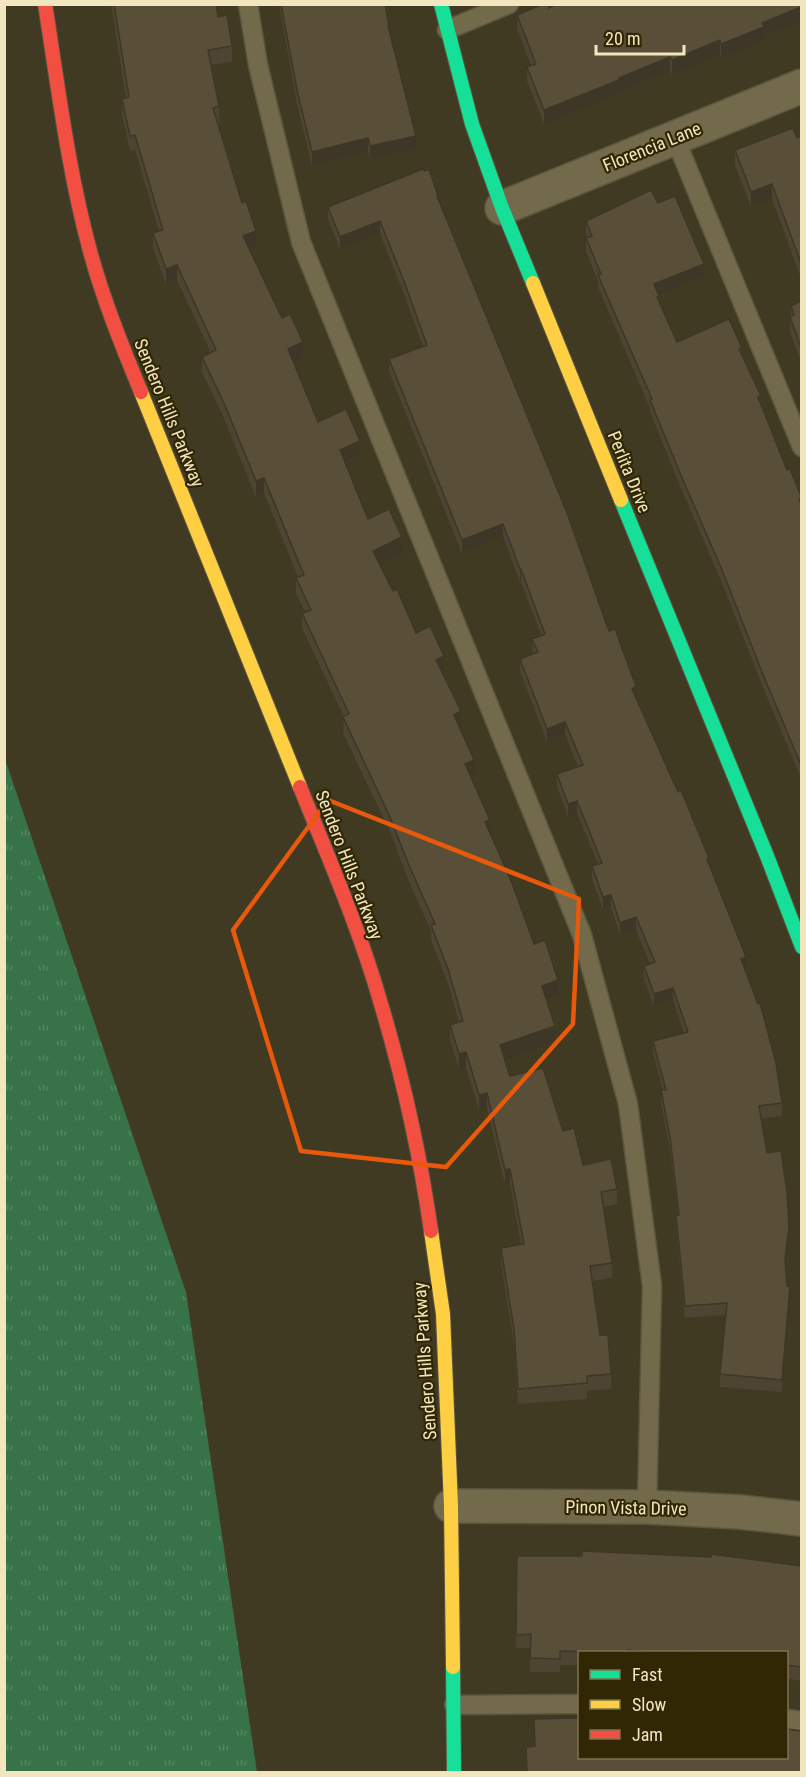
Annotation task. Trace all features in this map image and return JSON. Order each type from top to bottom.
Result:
[{"type":"street","name":"Sendero Hills Parkway","points":[[45,4],[71,164],[90,251],[111,314],[346,901],[384,1014],[408,1106],[428,1210],[443,1314],[451,1506],[454,1773]]},
{"type":"street","name":"Perlita Drive","points":[[441,4],[472,124],[502,208],[762,845],[801,947]]},
{"type":"street","name":"Florencia Lane","points":[[502,208],[801,86]]},
{"type":"street","name":"Pinon Vista Drive","points":[[451,1506],[647,1507],[740,1512],[801,1519]]},
{"type":"lane","points":[[248,4],[258,65],[301,242],[582,935],[628,1104],[652,1286],[647,1507]]},
{"type":"lane","points":[[447,30],[509,4]]},
{"type":"lane","points":[[675,138],[801,447]]},
{"type":"lane","points":[[454,1705],[578,1704]]},
{"type":"highlighted area","points":[[328,800],[579,899],[573,1024],[446,1167],[301,1151],[233,930]]},
{"type":"green space","points":[[5,759],[186,1292],[257,1772],[5,1772]]},
{"type":"building","points":[[114,4],[216,4],[218,17],[227,15],[232,46],[208,50],[219,106],[213,108],[242,203],[246,201],[256,231],[243,236],[282,318],[290,314],[303,342],[288,349],[318,422],[346,409],[360,441],[340,450],[368,519],[389,509],[402,537],[373,551],[393,591],[397,589],[416,633],[430,626],[444,656],[436,660],[461,711],[454,715],[474,760],[465,764],[490,820],[485,822],[512,883],[534,944],[545,940],[558,980],[542,986],[555,1026],[500,1045],[510,1076],[543,1068],[563,1131],[574,1128],[583,1165],[611,1159],[617,1189],[601,1192],[612,1263],[590,1266],[600,1335],[608,1335],[611,1374],[587,1376],[587,1383],[518,1389],[514,1329],[501,1248],[524,1244],[510,1169],[505,1170],[487,1093],[479,1095],[466,1052],[459,1054],[450,1025],[463,1021],[448,969],[431,925],[435,924],[390,817],[343,717],[349,714],[302,613],[311,610],[296,578],[304,575],[264,478],[256,481],[224,403],[202,357],[216,350],[177,265],[166,269],[153,233],[163,230],[135,135],[130,136],[122,99],[129,97]]},
{"type":"building","points":[[281,4],[385,4],[388,26],[416,136],[370,146],[368,138],[312,152],[297,90]]},
{"type":"building","points":[[548,4],[549,8],[556,4],[801,4],[801,7],[762,23],[764,27],[721,44],[720,40],[672,60],[670,57],[544,110],[527,67],[536,64],[517,15]]},
{"type":"building","points":[[793,128],[797,138],[801,136],[801,263],[772,184],[751,192],[735,150]]},
{"type":"building","points":[[423,169],[424,171],[429,169],[437,196],[567,513],[609,631],[615,629],[636,686],[632,689],[678,792],[681,790],[709,858],[707,859],[746,957],[741,959],[758,1004],[760,1003],[776,1063],[782,1103],[759,1106],[767,1153],[781,1151],[787,1192],[789,1228],[785,1259],[787,1286],[790,1286],[782,1380],[720,1374],[727,1303],[685,1306],[676,1215],[679,1215],[670,1137],[661,1090],[666,1090],[653,1041],[688,1032],[673,988],[654,994],[644,966],[655,962],[636,917],[620,923],[611,895],[603,897],[592,866],[602,863],[577,801],[568,804],[557,774],[583,765],[565,722],[547,729],[520,659],[538,652],[532,639],[545,634],[503,524],[462,540],[389,359],[427,345],[380,221],[340,237],[328,207]]},
{"type":"building","points":[[651,190],[658,203],[675,196],[704,264],[654,284],[659,296],[657,297],[677,342],[729,319],[742,348],[739,349],[761,396],[758,397],[787,470],[790,469],[801,496],[799,499],[801,504],[801,765],[650,400],[652,399],[598,275],[601,274],[586,238],[592,236],[586,221]]},
{"type":"building","points":[[801,301],[801,347],[790,317],[794,315],[791,306]]},
{"type":"building","points":[[582,1551],[711,1557],[711,1554],[801,1566],[801,1667],[788,1665],[788,1651],[560,1651],[560,1659],[530,1658],[531,1634],[516,1635],[517,1556],[582,1556]]},
{"type":"building","points":[[578,1718],[578,1759],[788,1759],[788,1729],[801,1731],[801,1773],[527,1773],[526,1747],[535,1746],[534,1719]]},
{"type":"traffic: fast","points":[[441,4],[472,124],[502,208],[533,283]]},
{"type":"traffic: fast","points":[[621,500],[802,947]]},
{"type":"traffic: fast","points":[[453,1667],[454,1772]]},
{"type":"traffic: slow","points":[[533,283],[621,500]]},
{"type":"traffic: slow","points":[[141,392],[300,787]]},
{"type":"traffic: slow","points":[[431,1231],[443,1314],[451,1506],[453,1667]]},
{"type":"traffic: jam","points":[[45,4],[64,128],[82,220],[107,305],[141,392]]},
{"type":"traffic: jam","points":[[300,787],[373,976],[410,1116],[431,1231]]}]
